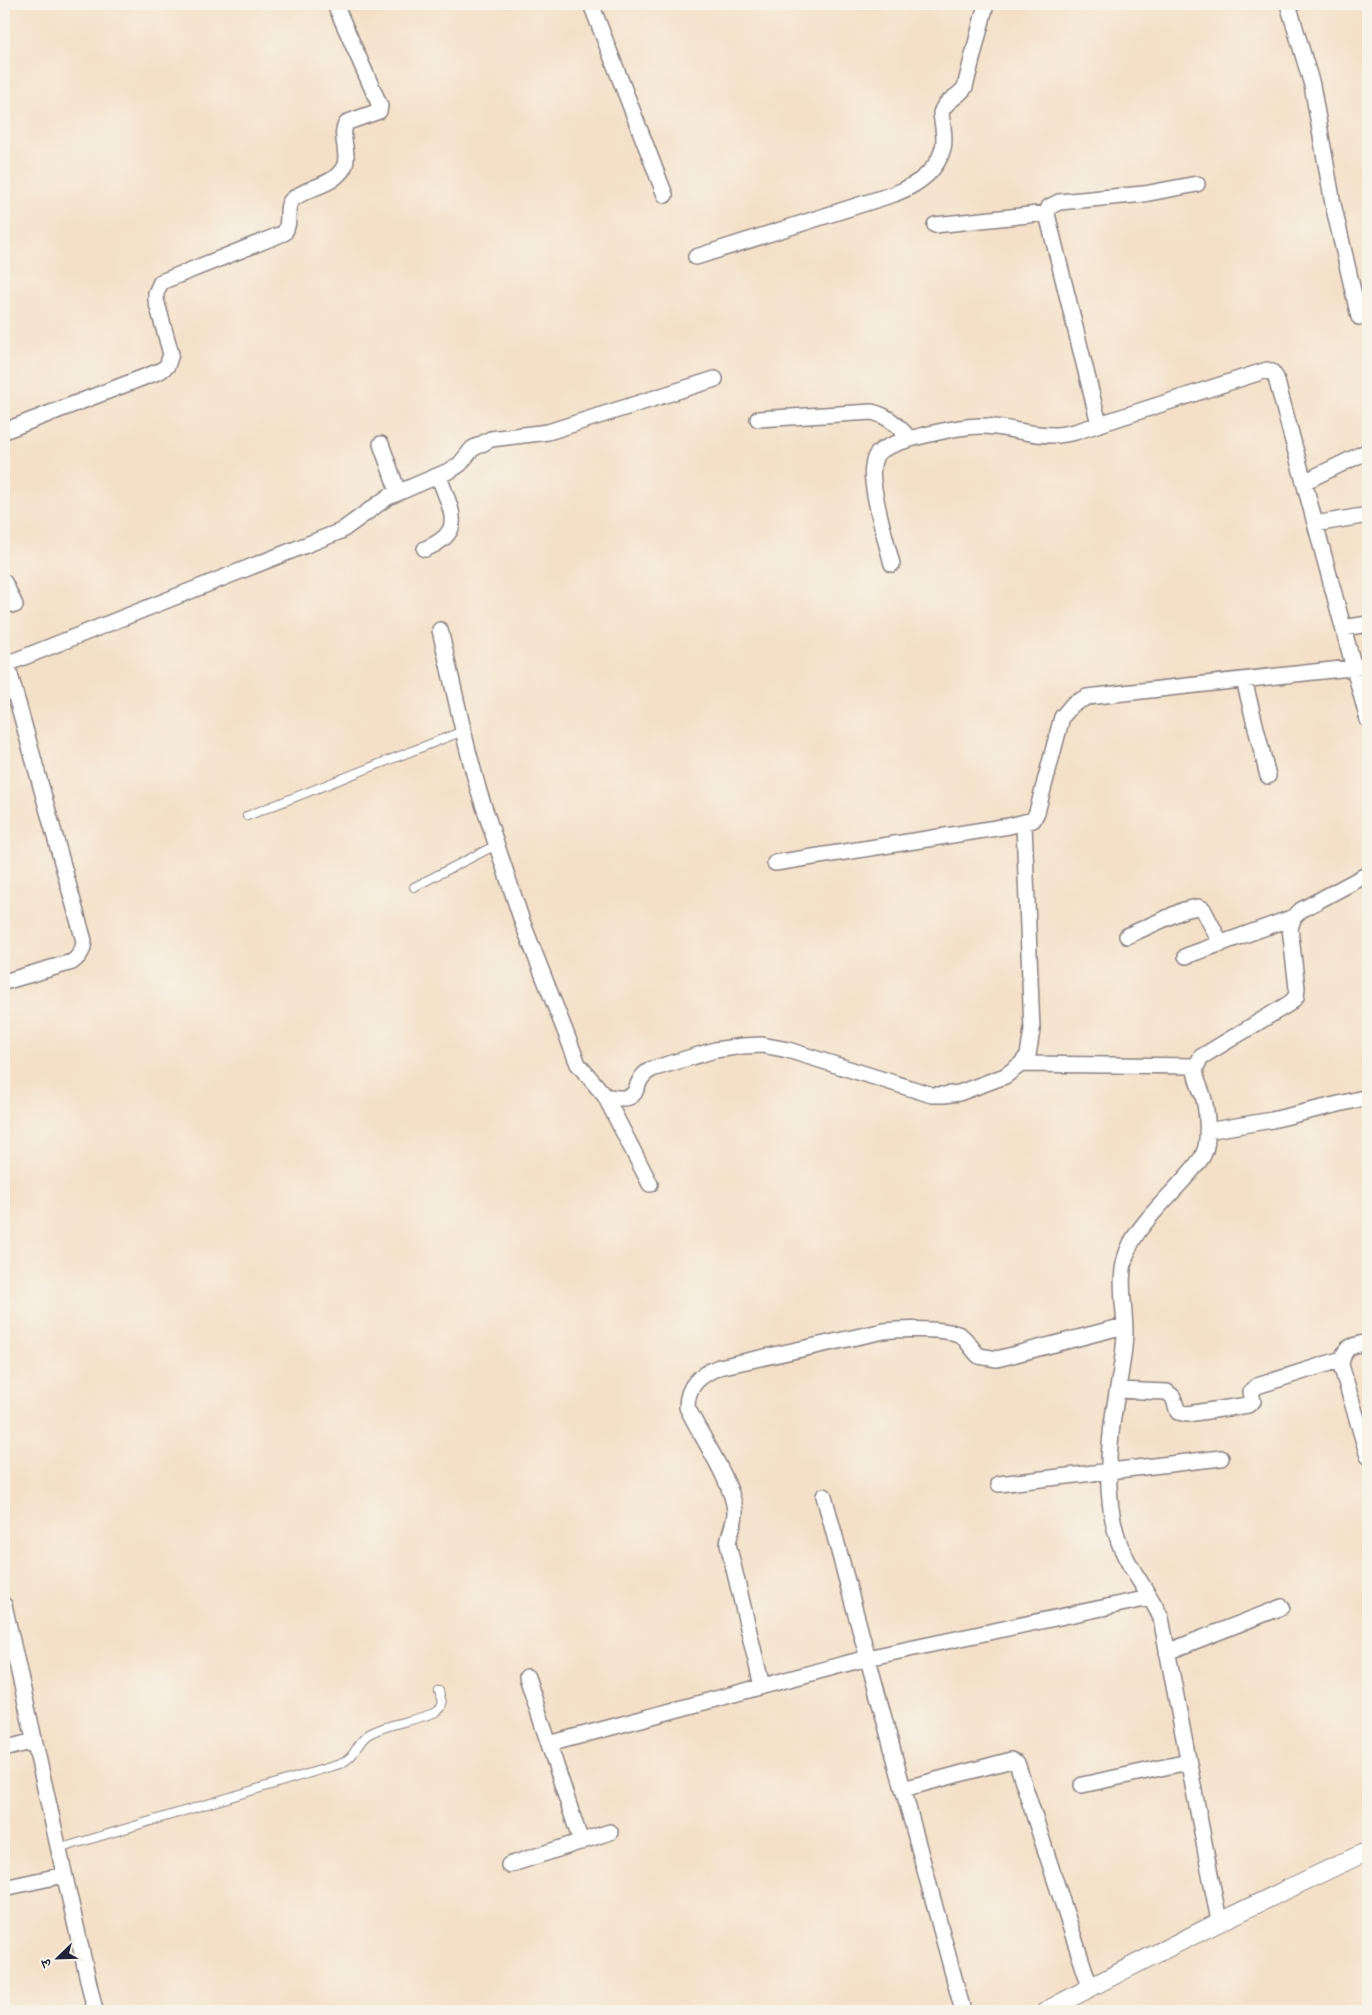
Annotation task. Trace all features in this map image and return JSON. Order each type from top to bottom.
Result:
[{"type":"street","points":[[4,431],[160,371],[167,366],[171,354],[156,300],[156,293],[161,282],[284,232],[288,227],[288,209],[292,199],[326,184],[344,168],[347,151],[344,135],[345,124],[378,111],[380,106],[336,4]]},
{"type":"street","points":[[591,4],[665,195]]},
{"type":"street","points":[[696,257],[911,188],[930,172],[943,148],[942,108],[962,92],[965,87],[986,4]]},
{"type":"street","points":[[1288,4],[1312,85],[1333,204],[1359,317]]},
{"type":"street","points":[[1099,424],[1047,213],[1049,207],[1059,202],[1144,194],[1197,184]]},
{"type":"street","points":[[935,225],[1047,213]]},
{"type":"street","points":[[892,564],[873,484],[872,469],[877,454],[893,444],[978,426],[1057,435],[1075,432],[1267,370],[1272,372],[1276,378],[1343,628],[1361,668],[1368,720]]},
{"type":"street","points":[[4,982],[72,962],[83,950],[84,941],[5,664],[341,531],[398,492],[451,470],[472,449],[491,439],[556,430],[715,379]]},
{"type":"street","points":[[758,419],[872,412],[884,415],[893,421],[910,439]]},
{"type":"street","points":[[382,444],[398,492]]},
{"type":"street","points":[[1304,482],[1368,451]]},
{"type":"street","points":[[426,549],[445,539],[452,528],[451,514],[439,476]]},
{"type":"street","points":[[1316,524],[1368,515]]},
{"type":"street","points":[[4,582],[15,605]]},
{"type":"street","points":[[1343,628],[1368,624]]},
{"type":"street","points":[[440,630],[479,792],[523,924],[575,1058],[582,1070],[605,1096],[650,1184]]},
{"type":"street","points":[[775,863],[1024,824],[1033,820],[1037,812],[1062,717],[1073,704],[1087,697],[1361,668]]},
{"type":"street","points":[[1244,680],[1268,776]]},
{"type":"street","points":[[605,1096],[628,1098],[636,1091],[644,1075],[652,1069],[715,1050],[762,1045],[788,1050],[932,1095],[959,1093],[1005,1076],[1021,1064],[1028,1055],[1032,1030],[1024,824]]},
{"type":"street","points":[[1186,956],[1294,917],[1301,910],[1368,874]]},
{"type":"street","points":[[1127,936],[1184,910],[1198,907],[1202,909],[1221,944]]},
{"type":"street","points":[[1219,1921],[1160,1618],[1130,1568],[1119,1543],[1112,1519],[1109,1472],[1111,1434],[1118,1390],[1124,1326],[1123,1266],[1128,1249],[1136,1234],[1191,1171],[1205,1152],[1207,1131],[1204,1097],[1195,1074],[1200,1057],[1290,1003],[1296,997],[1297,988],[1290,928],[1294,917]]},
{"type":"street","points":[[1021,1064],[1196,1066]]},
{"type":"street","points":[[1207,1131],[1272,1120],[1368,1097]]},
{"type":"street","points":[[762,1686],[728,1544],[730,1530],[735,1517],[731,1493],[687,1407],[687,1398],[698,1378],[719,1367],[884,1331],[901,1329],[951,1332],[963,1338],[978,1356],[998,1359],[1124,1326]]},
{"type":"street","points":[[1368,1342],[1351,1346],[1343,1353],[1341,1366],[1368,1456]]},
{"type":"street","points":[[1118,1390],[1167,1392],[1173,1397],[1178,1412],[1187,1414],[1248,1405],[1253,1401],[1251,1392],[1256,1386],[1342,1360]]},
{"type":"street","points":[[998,1484],[1221,1458]]},
{"type":"street","points":[[824,1496],[963,2011]]},
{"type":"street","points":[[548,1744],[868,1658],[1149,1598]]},
{"type":"street","points":[[4,1605],[95,2011]]},
{"type":"street","points":[[1167,1652],[1282,1607]]},
{"type":"street","points":[[527,1677],[581,1842]]},
{"type":"street","points":[[4,1749],[34,1741]]},
{"type":"street","points":[[903,1790],[1011,1760],[1017,1763],[1090,1987]]},
{"type":"street","points":[[1082,1785],[1188,1762]]},
{"type":"street","points":[[508,1866],[610,1832]]},
{"type":"street","points":[[1046,2011],[1066,2006],[1090,1987],[1219,1921],[1368,1851]]},
{"type":"street","points":[[4,1888],[64,1875]]},
{"type":"lane","points":[[247,816],[463,731]]},
{"type":"lane","points":[[414,887],[496,844]]},
{"type":"lane","points":[[58,1848],[340,1764],[353,1756],[361,1741],[375,1731],[436,1712],[441,1708],[442,1703],[439,1691]]}]
